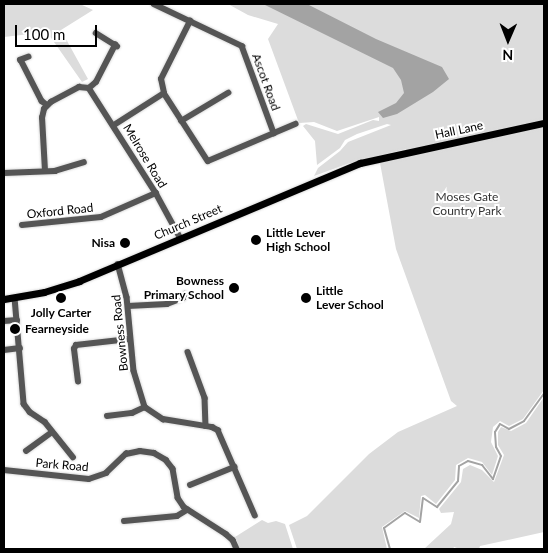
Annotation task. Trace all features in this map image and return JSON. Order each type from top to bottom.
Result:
[{"type":"main road","name":"Hall Lane","points":[[378,158],[544,123]]},
{"type":"main road","name":"Church Street","points":[[4,299],[60,288],[342,169],[378,158]]},
{"type":"street","name":"Ascot Road","points":[[154,4],[242,46],[274,133]]},
{"type":"street","points":[[190,21],[161,78],[164,93],[208,161],[295,124]]},
{"type":"street","points":[[45,171],[42,118],[47,105],[79,87],[89,88],[96,82],[117,46],[96,33]]},
{"type":"street","points":[[29,57],[21,60],[42,101],[47,105]]},
{"type":"street","name":"Melrose Road","points":[[89,88],[156,193],[180,237]]},
{"type":"street","points":[[114,125],[164,93]]},
{"type":"street","points":[[181,121],[228,93]]},
{"type":"street","points":[[4,173],[55,171],[84,162]]},
{"type":"street","name":"Oxford Road","points":[[22,225],[101,217],[156,193]]},
{"type":"street","name":"Bowness Road","points":[[118,264],[128,306],[129,339],[135,379],[145,407]]},
{"type":"street","points":[[128,306],[167,304],[183,298],[184,294]]},
{"type":"street","points":[[15,298],[24,404],[52,432],[71,456],[63,458]]},
{"type":"street","points":[[4,321],[17,320]]},
{"type":"street","points":[[78,382],[74,349],[76,345],[129,339]]},
{"type":"street","points":[[4,350],[20,348]]},
{"type":"street","points":[[188,352],[205,398],[206,426]]},
{"type":"street","points":[[107,416],[132,413],[145,407],[163,419],[206,426],[218,430],[255,516]]},
{"type":"street","points":[[26,441],[28,450],[52,432]]},
{"type":"street","name":"Park Road","points":[[4,470],[89,479],[106,473],[126,454],[150,451],[161,456],[170,464],[175,474],[178,498],[187,510]]},
{"type":"street","points":[[190,485],[203,482],[234,467]]},
{"type":"street","points":[[124,521],[178,516],[187,510],[234,540],[237,549]]},
{"type":"green space","points":[[4,4],[80,4],[93,10],[61,30],[88,79],[82,82],[47,32],[4,37]]},
{"type":"green space","name":"Moses Gate Country Park","points":[[228,4],[544,4],[544,390],[523,419],[509,426],[500,421],[493,427],[491,442],[498,456],[492,475],[482,462],[468,458],[456,465],[455,480],[436,504],[425,495],[421,496],[419,518],[405,511],[382,527],[387,549],[297,549],[289,525],[307,516],[369,454],[398,432],[457,406],[451,401],[396,249],[380,163],[406,156],[406,149],[347,164],[314,176],[318,168],[340,151],[348,142],[391,125],[387,124],[345,140],[340,148],[317,165],[315,141],[303,126],[306,124],[338,134],[373,120],[379,121],[379,117],[337,131],[314,122],[299,123],[268,39],[278,24],[248,15]]},
{"type":"green space","points":[[544,397],[544,532],[480,546],[479,549],[460,549],[454,547],[453,549],[424,549],[451,524],[454,512],[441,513],[439,509],[461,482],[463,469],[470,465],[482,470],[494,482],[504,455],[498,445],[498,432],[501,427],[511,431],[526,423]]},
{"type":"green space","points":[[262,520],[268,523],[276,521],[285,524],[293,549],[239,549],[235,537]]},
{"type":"shaded area","points":[[263,4],[307,4],[376,39],[442,67],[449,79],[433,92],[397,114],[383,118],[378,112],[396,103],[404,93],[401,80],[393,68]]},
{"type":"waterway","points":[[390,549],[384,528],[405,513],[420,522],[423,498],[437,507],[458,481],[459,466],[468,461],[482,465],[493,479],[501,456],[496,447],[495,432],[500,424],[509,429],[524,421],[544,393]]},
{"type":"place","name":"Little Lever High School","points":[[256,240]]},
{"type":"place","name":"Nisa","points":[[125,243]]},
{"type":"place","name":"Bowness Primary School","points":[[234,288]]},
{"type":"place","name":"Jolly Carter","points":[[61,298]]},
{"type":"place","name":"Little Lever School","points":[[306,298]]},
{"type":"place","name":"Fearneyside","points":[[15,329]]}]
